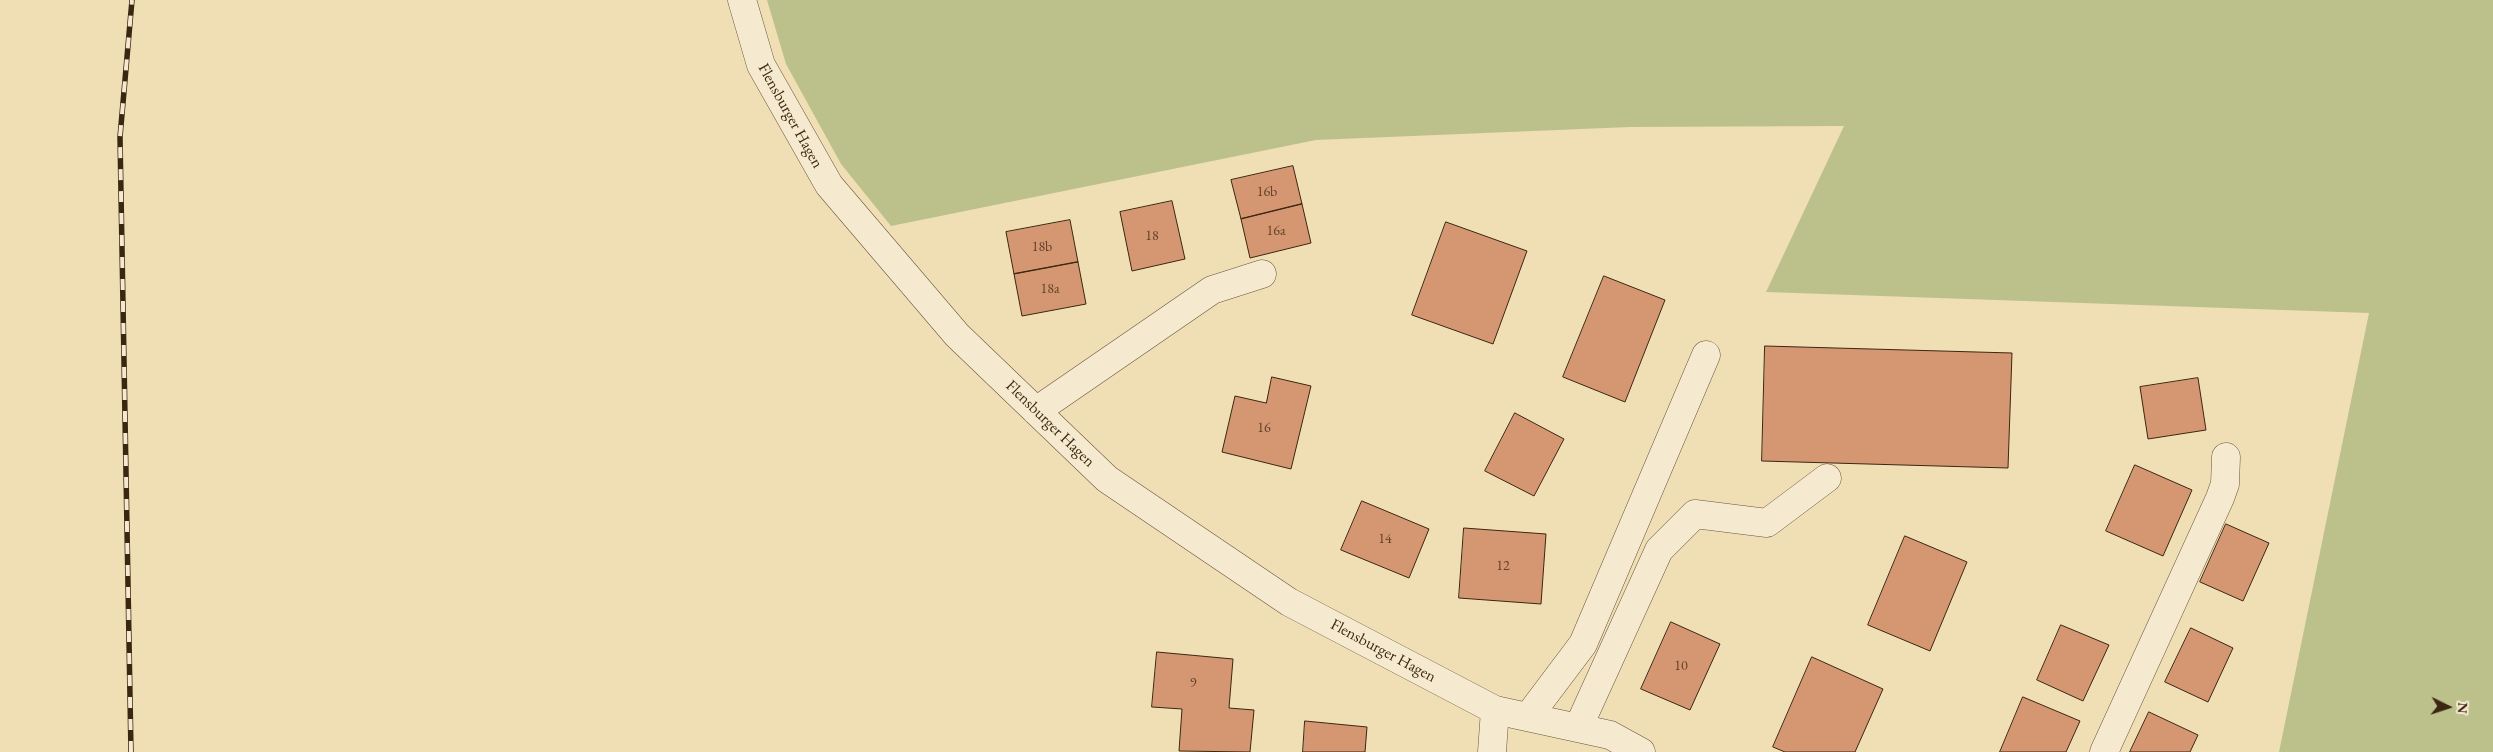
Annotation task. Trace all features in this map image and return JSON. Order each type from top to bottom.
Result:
[{"type":"street","name":"Flensburger Hagen","points":[[742,0],[760,65],[829,185],[958,335],[1108,480],[1289,602],[1495,710],[1610,735],[1641,752]]},
{"type":"street","points":[[1036,411],[1212,290],[1262,274]]},
{"type":"street","points":[[1528,717],[1583,644],[1706,355]]},
{"type":"street","points":[[2104,752],[2220,498],[2225,484],[2226,458]]},
{"type":"street","points":[[1578,728],[1659,550],[1695,514],[1767,523],[1827,478]]},
{"type":"street","points":[[1492,752],[1495,710]]},
{"type":"green space","points":[[767,0],[2493,0],[2493,752],[2279,752],[2369,313],[1766,292],[1844,126],[1630,127],[1316,140],[891,226],[841,164],[786,64]]},
{"type":"building","points":[[1293,166],[1302,204],[1241,219],[1231,180]]},
{"type":"building","points":[[1172,201],[1185,259],[1132,271],[1120,212]]},
{"type":"building","points":[[1302,204],[1311,243],[1250,258],[1241,219]]},
{"type":"building","points":[[1070,220],[1078,262],[1014,274],[1006,232]]},
{"type":"building","points":[[1446,222],[1527,251],[1493,344],[1412,315]]},
{"type":"building","points":[[1078,262],[1086,304],[1022,316],[1014,274]]},
{"type":"building","points":[[1604,276],[1665,300],[1625,402],[1563,377]]},
{"type":"building","points":[[1765,346],[2012,353],[2008,468],[1762,461]]},
{"type":"building","points":[[1272,377],[1311,386],[1291,469],[1222,452],[1235,396],[1266,403]]},
{"type":"building","points":[[2198,378],[2206,430],[2148,439],[2140,387]]},
{"type":"building","points":[[1515,413],[1564,439],[1534,496],[1485,471]]},
{"type":"building","points":[[2135,465],[2192,490],[2163,556],[2106,531]]},
{"type":"building","points":[[1362,501],[1429,529],[1409,578],[1341,550]]},
{"type":"building","points":[[2226,524],[2269,543],[2243,601],[2200,582]]},
{"type":"building","points":[[1464,528],[1546,534],[1541,604],[1459,598]]},
{"type":"building","points":[[1905,536],[1967,562],[1930,651],[1868,625]]},
{"type":"building","points":[[1671,622],[1720,644],[1690,710],[1641,689]]},
{"type":"building","points":[[2061,625],[2109,645],[2083,701],[2037,680]]},
{"type":"building","points":[[2191,628],[2233,648],[2208,702],[2165,682]]},
{"type":"building","points":[[1157,652],[1233,659],[1229,708],[1254,710],[1250,752],[1179,751],[1182,709],[1152,707]]},
{"type":"building","points":[[1812,657],[1883,689],[1855,752],[1785,752],[1773,747]]},
{"type":"building","points":[[2023,697],[2080,721],[2066,752],[2000,752]]},
{"type":"building","points":[[2149,712],[2198,735],[2190,752],[2130,752]]},
{"type":"building","points":[[1305,721],[1367,727],[1365,752],[1303,752]]},
{"type":"railway","points":[[131,752],[120,137],[132,0]]}]
